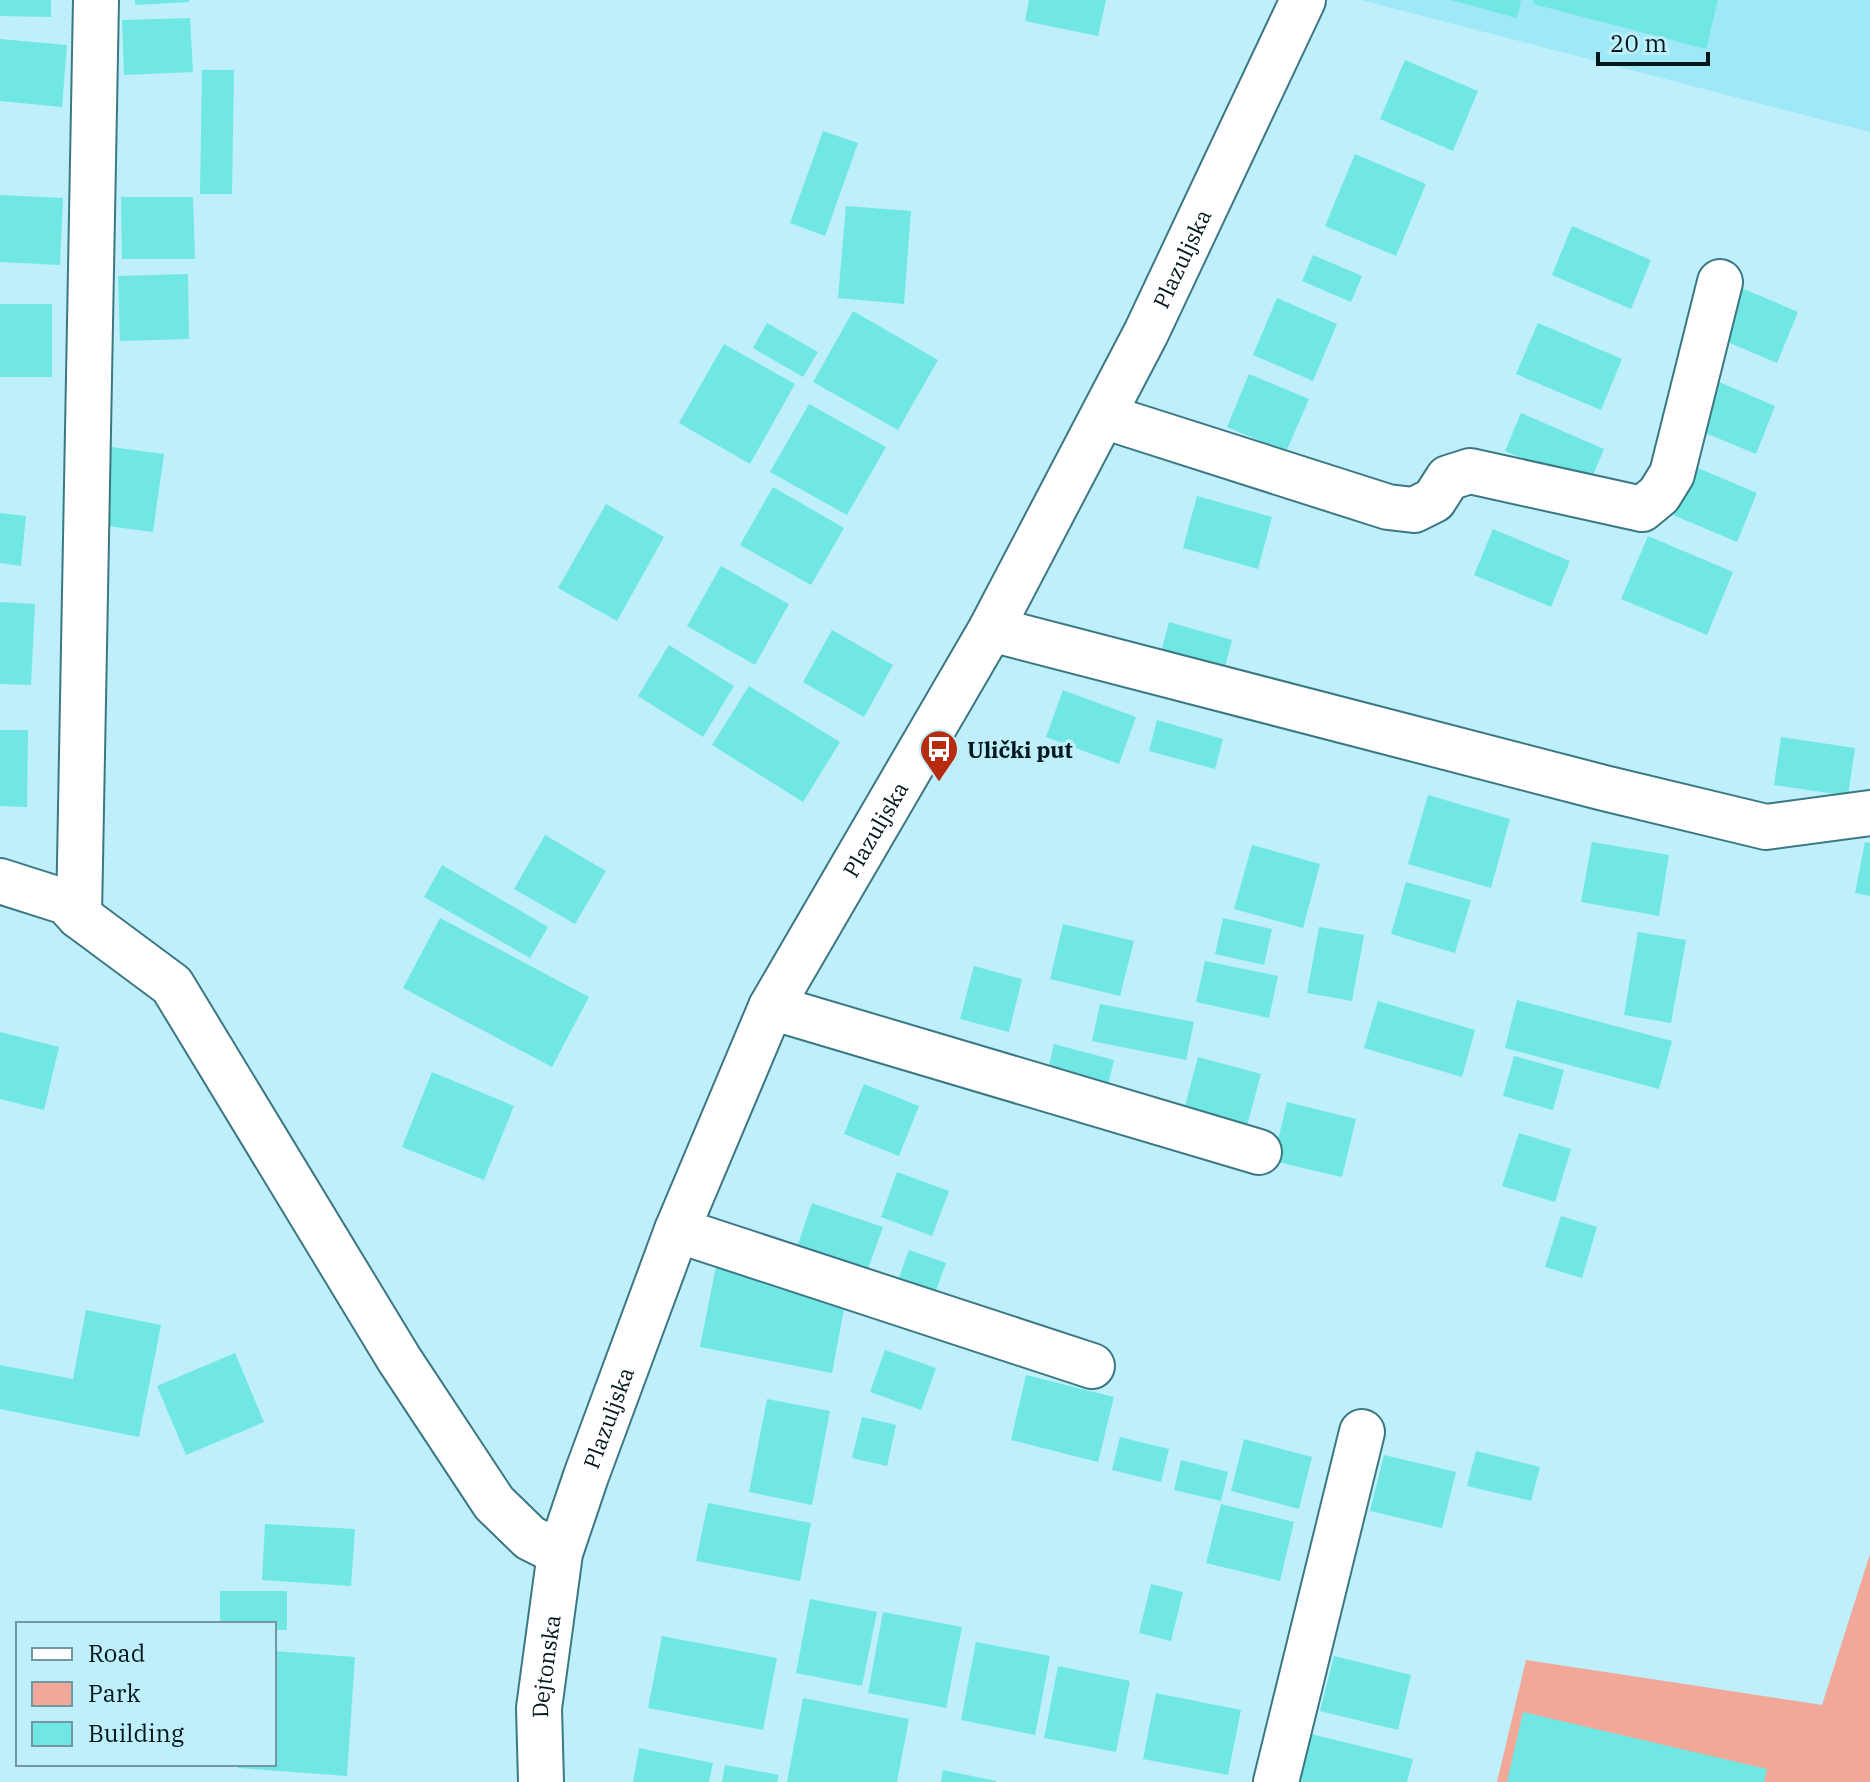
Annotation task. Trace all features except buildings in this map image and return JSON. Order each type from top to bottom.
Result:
[{"type":"street","points":[[79,916],[96,0]]},
{"type":"street","name":"Plazuljska","points":[[560,1553],[677,1230],[771,1007],[991,629],[1146,333],[1303,0]]},
{"type":"street","points":[[1103,416],[1388,507],[1414,510],[1434,500],[1448,478],[1470,471],[1642,509],[1659,495],[1672,474],[1720,282]]},
{"type":"street","points":[[991,629],[1766,827],[1870,813]]},
{"type":"street","points":[[0,881],[66,902],[79,916],[172,985],[399,1359],[494,1503],[530,1538],[560,1553]]},
{"type":"street","points":[[771,1007],[1259,1152]]},
{"type":"street","points":[[677,1230],[1092,1366]]},
{"type":"street","points":[[1276,1782],[1362,1432]]},
{"type":"street","name":"Dejtonska","points":[[541,1782],[539,1708],[560,1553]]},
{"type":"shaded area","points":[[1361,0],[1870,0],[1870,132]]},
{"type":"green space","points":[[1870,1554],[1870,1782],[1497,1782],[1526,1660],[1822,1705]]},
{"type":"place","name":"Ulički put","points":[[939,783]]}]
